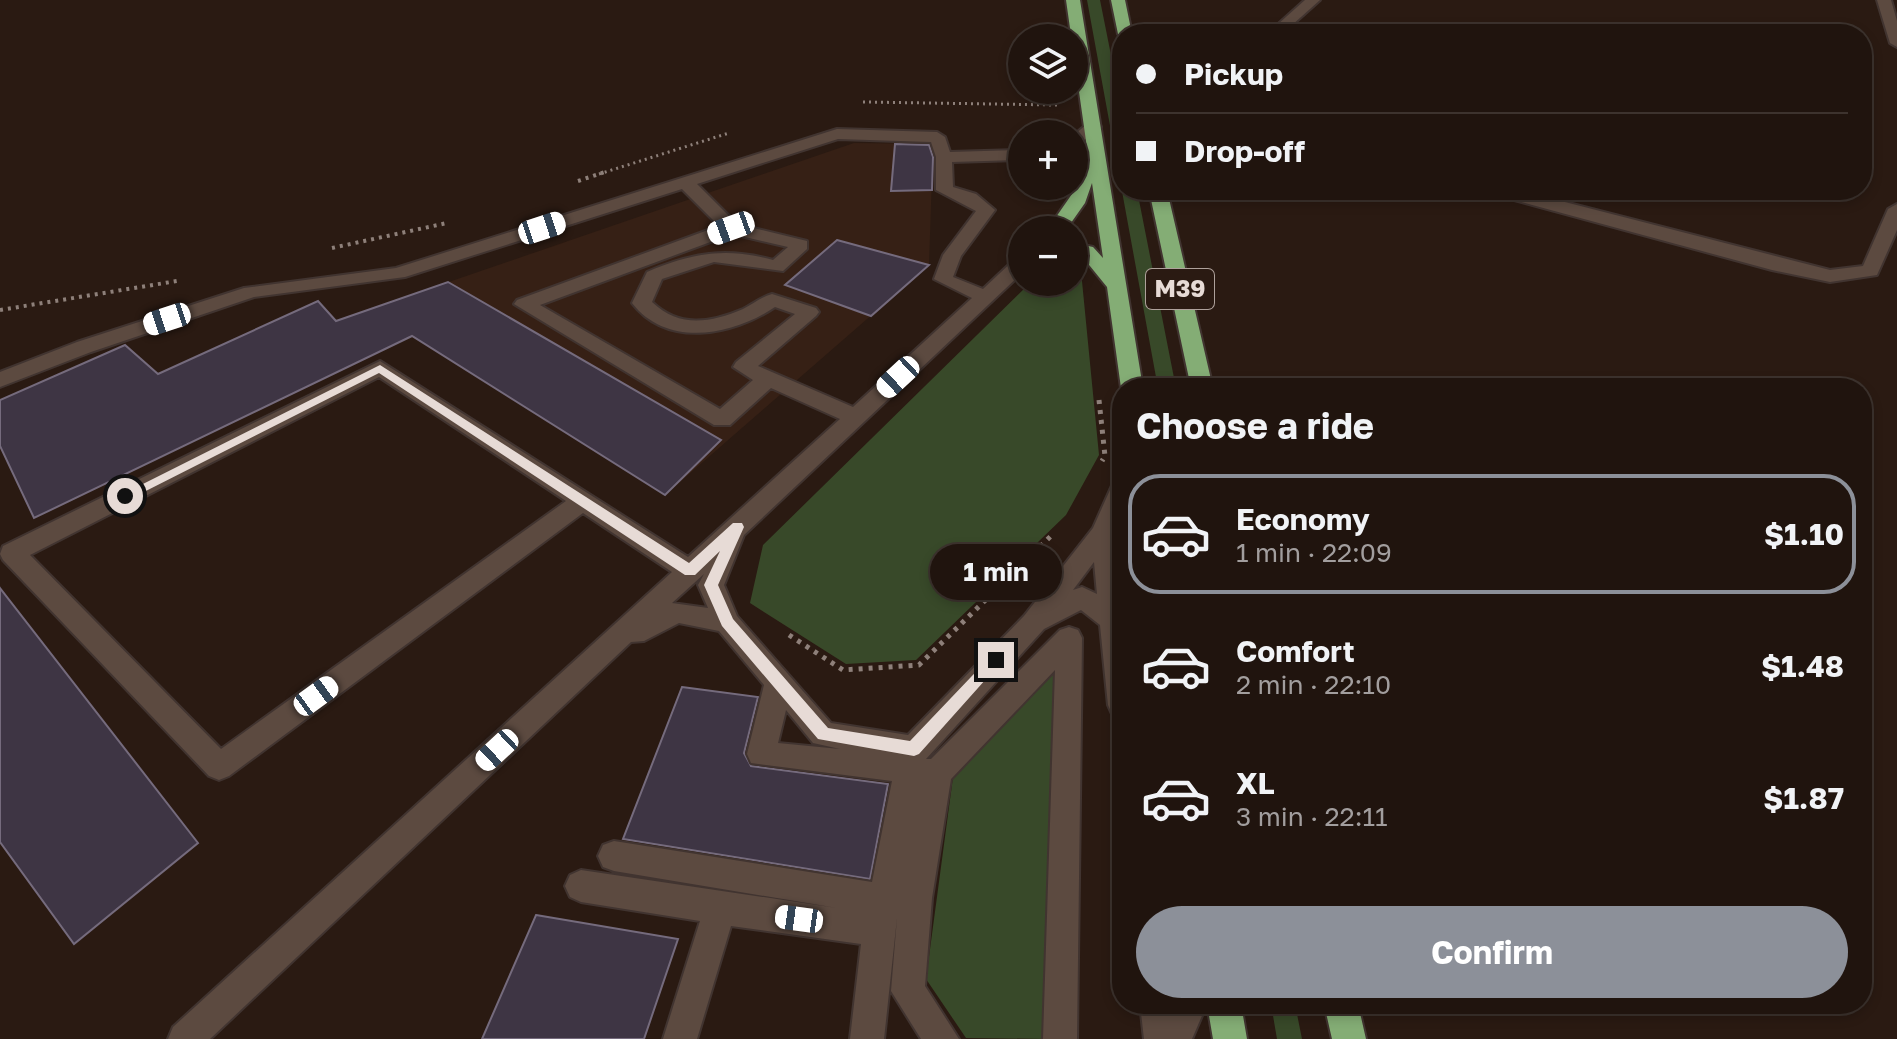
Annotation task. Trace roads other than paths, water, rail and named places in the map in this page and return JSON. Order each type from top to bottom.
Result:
[{"type":"highway","name":"M39","points":[[1073,0],[1131,378]]},
{"type":"highway","points":[[1118,0],[1123,24]]},
{"type":"highway","points":[[1070,216],[1085,181],[1094,128]]},
{"type":"highway","name":"M39","points":[[1160,200],[1200,378]]},
{"type":"highway","points":[[1088,252],[1117,287]]},
{"type":"highway","points":[[1226,1014],[1230,1039]]},
{"type":"highway","points":[[1343,1014],[1349,1039]]},
{"type":"street","points":[[1285,24],[1313,0]]},
{"type":"street","points":[[1884,0],[1897,43]]},
{"type":"street","points":[[1088,132],[1094,128]]},
{"type":"street","points":[[0,380],[84,347],[251,292],[398,273],[837,134],[937,137],[944,157],[945,190],[970,198],[986,210],[952,255],[943,279],[985,297]]},
{"type":"street","points":[[944,157],[1008,155]]},
{"type":"street","points":[[685,182],[731,228],[801,245],[776,267],[736,255],[696,257],[654,276],[642,303],[667,325],[710,326],[758,313],[772,300],[809,312],[743,367],[855,417]]},
{"type":"street","points":[[1535,200],[1772,264],[1830,276],[1870,271],[1897,209]]},
{"type":"street","points":[[731,228],[524,304],[722,420],[768,379]]},
{"type":"street","points":[[185,1039],[1008,276]]},
{"type":"street","points":[[583,501],[219,767],[12,553],[380,368],[690,571]]},
{"type":"street","points":[[867,1039],[920,763],[1033,624],[1103,532],[1112,511]]},
{"type":"street","points":[[738,527],[711,585],[727,622],[823,734],[920,763]]},
{"type":"street","points":[[1103,532],[1112,620]]},
{"type":"street","points":[[1033,624],[1082,597],[1112,620]]},
{"type":"street","points":[[608,647],[677,612],[727,622]]},
{"type":"street","points":[[779,681],[761,754],[920,763],[1069,638],[1060,1039]]},
{"type":"street","points":[[614,856],[893,909]]},
{"type":"street","points":[[581,886],[720,908],[893,909]]},
{"type":"street","points":[[680,1039],[720,908]]},
{"type":"street","points":[[893,909],[908,991],[942,1039]]},
{"type":"street","points":[[1158,1014],[1161,1039]]},
{"type":"street","points":[[1174,1039],[1185,1014]]}]
